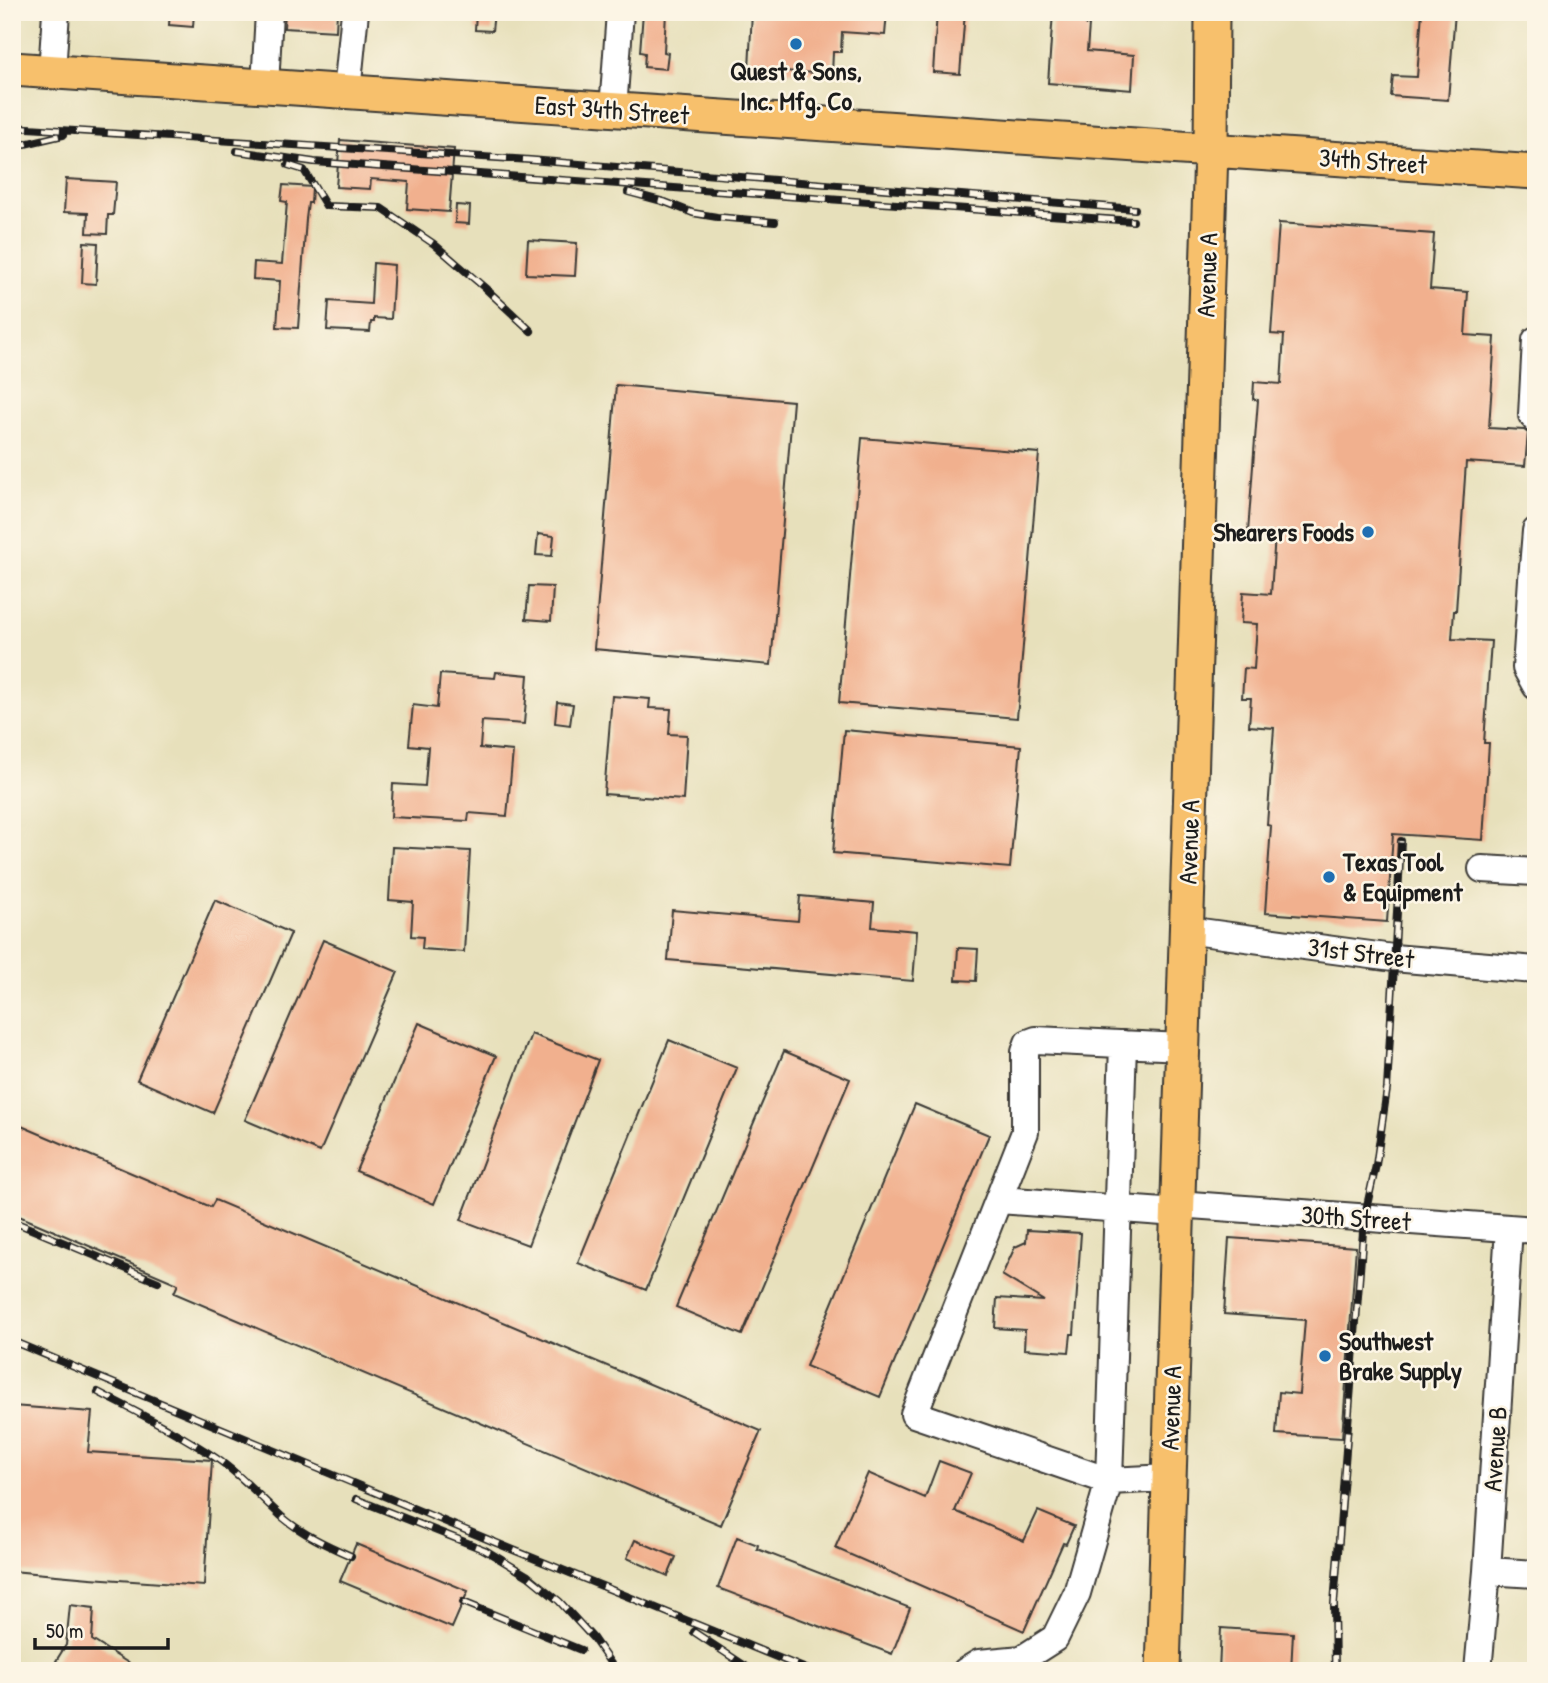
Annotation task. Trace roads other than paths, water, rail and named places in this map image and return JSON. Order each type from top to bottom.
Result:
[{"type":"main road","name":"Avenue A","points":[[1163,1671],[1211,150],[1212,12]]},
{"type":"main road","name":"East 34th Street","points":[[12,69],[1211,150]]},
{"type":"main road","name":"34th Street","points":[[1211,150],[1536,172]]},
{"type":"street","points":[[52,72],[56,12]]},
{"type":"street","points":[[265,86],[269,12]]},
{"type":"street","points":[[347,92],[355,12]]},
{"type":"street","points":[[613,110],[620,12]]},
{"type":"street","points":[[1536,340],[1532,415],[1536,420]]},
{"type":"street","points":[[1536,531],[1525,668],[1536,686]]},
{"type":"street","points":[[1482,869],[1536,872]]},
{"type":"street","name":"31st Street","points":[[1186,930],[1393,958],[1536,970]]},
{"type":"street","points":[[1168,1478],[1109,1481],[914,1414],[1026,1132],[1025,1052],[1028,1044],[1036,1040],[1182,1047]]},
{"type":"street","points":[[966,1671],[979,1663],[1022,1659],[1055,1638],[1077,1593],[1109,1481],[1123,1044]]},
{"type":"street","name":"30th Street","points":[[999,1200],[1117,1209],[1177,1209],[1536,1230]]},
{"type":"street","name":"Avenue B","points":[[1478,1671],[1509,1228]]},
{"type":"street","points":[[1487,1571],[1536,1574]]},
{"type":"railway","points":[[12,127],[530,160],[1135,209]]},
{"type":"railway","points":[[12,147],[63,135]]},
{"type":"railway","points":[[237,151],[314,162],[1133,221]]},
{"type":"railway","points":[[288,165],[304,170],[326,206],[381,208],[434,244],[531,331]]},
{"type":"railway","points":[[628,192],[693,213],[775,222]]},
{"type":"railway","points":[[1335,1671],[1334,1604],[1364,1219],[1376,1165],[1387,1089],[1401,841]]},
{"type":"railway","points":[[12,1221],[158,1282]]},
{"type":"railway","points":[[12,1341],[811,1671]]},
{"type":"railway","points":[[98,1392],[158,1423],[216,1458],[289,1522],[315,1539],[351,1556]]},
{"type":"railway","points":[[356,1499],[485,1550],[528,1576],[559,1601],[593,1638],[616,1671]]},
{"type":"railway","points":[[463,1602],[581,1650]]},
{"type":"railway","points":[[694,1632],[753,1671]]},
{"type":"place","name":"Quest & Sons, Inc. Mfg. Co","points":[[796,44]]},
{"type":"place","name":"Shearers Foods","points":[[1368,532]]},
{"type":"place","name":"Texas Tool & Equipment","points":[[1329,877]]},
{"type":"place","name":"Southwest Brake Supply","points":[[1325,1356]]}]
